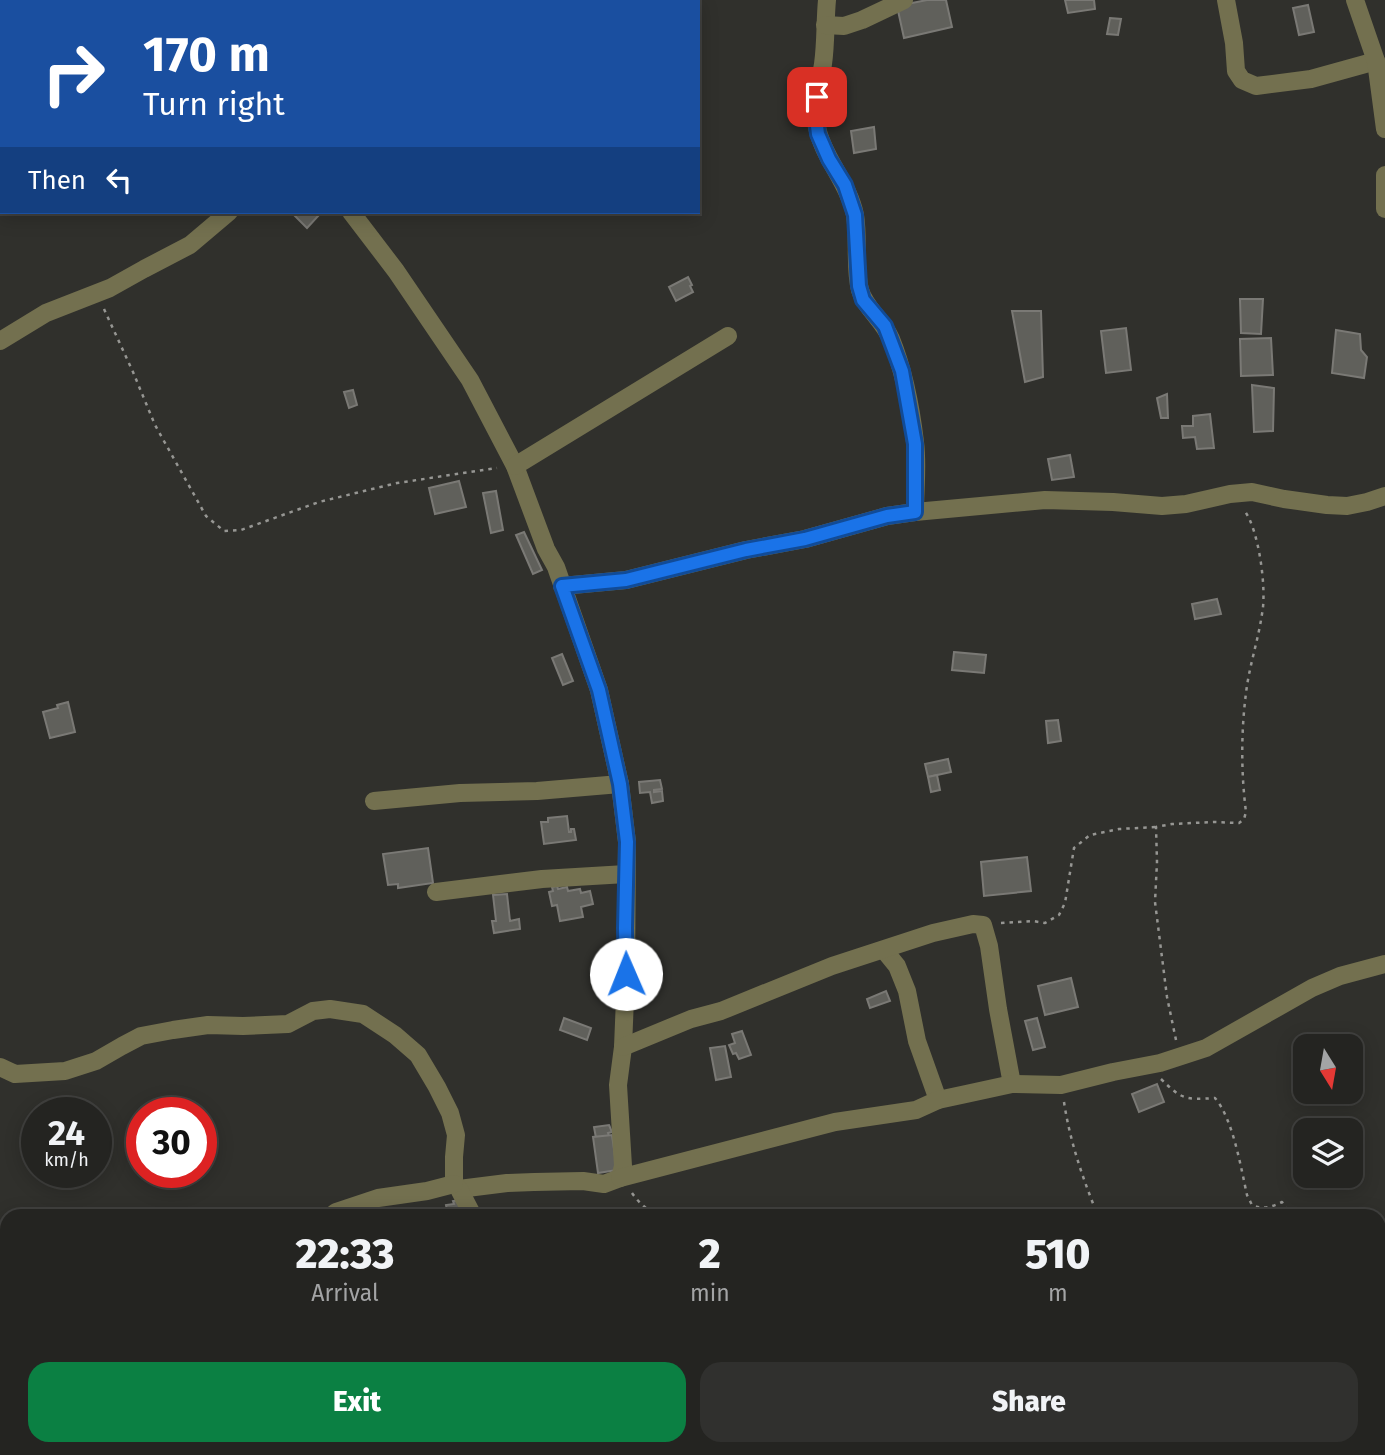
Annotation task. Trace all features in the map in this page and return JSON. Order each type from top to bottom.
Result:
[{"type":"street","points":[[827,0],[823,61],[817,97],[818,134],[845,185],[855,215],[859,286],[863,300],[885,326],[902,371],[915,444],[915,512]]},
{"type":"street","points":[[825,25],[844,26],[904,0]]},
{"type":"street","points":[[1226,0],[1236,71],[1242,80],[1256,86],[1311,79],[1376,61]]},
{"type":"street","points":[[1356,0],[1376,61],[1385,129]]},
{"type":"street","points":[[1385,175],[1385,209]]},
{"type":"street","points":[[0,341],[46,313],[97,294],[190,245],[227,214]]},
{"type":"street","points":[[353,214],[396,271],[470,380],[514,466],[546,549],[556,567],[599,690],[620,784],[627,842],[626,974],[623,1047],[618,1085],[623,1166],[620,1178]]},
{"type":"street","points":[[514,466],[728,337]]},
{"type":"street","points":[[562,586],[626,580],[733,553],[805,539],[887,516],[915,512],[1045,500],[1162,506],[1252,492],[1284,499],[1348,506],[1385,496]]},
{"type":"street","points":[[374,801],[620,784]]},
{"type":"street","points":[[436,892],[542,879],[626,874]]},
{"type":"street","points":[[623,1047],[832,966],[933,933],[973,924],[983,925],[989,946],[1012,1084]]},
{"type":"street","points":[[884,950],[897,966],[907,991],[917,1041],[939,1100]]},
{"type":"street","points":[[345,1209],[379,1198],[456,1187],[583,1181],[604,1184],[835,1122],[916,1110],[939,1100],[1012,1084],[1061,1085],[1179,1058],[1223,1040],[1312,988],[1340,976],[1385,964]]},
{"type":"street","points":[[0,1067],[15,1074],[65,1071],[96,1061],[141,1037],[173,1030],[208,1025],[288,1024],[313,1011],[330,1009],[363,1014],[395,1035],[418,1055],[437,1087],[450,1113],[456,1135],[456,1187],[469,1209]]},
{"type":"path","points":[[97,294],[155,425],[206,516],[224,530],[241,530],[318,502],[397,483],[514,466]]},
{"type":"path","points":[[983,925],[1032,921],[1045,923],[1059,915],[1065,903],[1074,848],[1090,835],[1182,823],[1240,823],[1244,818],[1246,812],[1242,752],[1246,692],[1263,611],[1262,583],[1258,544],[1250,517],[1230,494]]},
{"type":"path","points":[[1156,827],[1154,902],[1167,997],[1179,1058]]},
{"type":"path","points":[[1136,1067],[1160,1078],[1178,1095],[1195,1100],[1215,1098],[1228,1123],[1252,1205],[1268,1208],[1282,1202],[1286,1209]]},
{"type":"path","points":[[1061,1085],[1067,1124],[1095,1209]]},
{"type":"path","points":[[620,1178],[646,1209]]},
{"type":"building","points":[[927,0],[946,0],[952,27],[904,38],[897,6]]},
{"type":"building","points":[[1065,0],[1094,0],[1095,9],[1068,13]]},
{"type":"building","points":[[1308,5],[1314,32],[1299,35],[1293,8]]},
{"type":"building","points":[[1110,18],[1121,19],[1118,35],[1107,34]]},
{"type":"building","points":[[874,127],[876,149],[854,153],[851,131]]},
{"type":"building","points":[[293,214],[319,215],[307,228]]},
{"type":"building","points":[[688,277],[693,292],[676,301],[669,287]]},
{"type":"building","points":[[1240,299],[1263,299],[1261,334],[1241,333]]},
{"type":"building","points":[[1012,311],[1041,311],[1043,377],[1025,382]]},
{"type":"building","points":[[1126,328],[1131,370],[1106,373],[1101,331]]},
{"type":"building","points":[[1336,330],[1360,334],[1361,350],[1367,357],[1364,378],[1332,373]]},
{"type":"building","points":[[1271,338],[1273,375],[1241,376],[1240,339]]},
{"type":"building","points":[[1252,385],[1274,388],[1273,431],[1254,432]]},
{"type":"building","points":[[353,390],[357,405],[349,408],[344,392]]},
{"type":"building","points":[[1167,394],[1168,418],[1161,418],[1157,398]]},
{"type":"building","points":[[1210,414],[1214,448],[1197,449],[1195,437],[1183,438],[1182,426],[1193,426],[1193,416]]},
{"type":"building","points":[[1070,455],[1074,477],[1052,480],[1048,459]]},
{"type":"building","points":[[459,481],[466,507],[435,514],[429,488]]},
{"type":"building","points":[[496,491],[503,530],[491,533],[483,493]]},
{"type":"building","points":[[524,532],[542,570],[533,574],[516,535]]},
{"type":"building","points":[[1217,599],[1221,614],[1195,619],[1192,604]]},
{"type":"building","points":[[954,652],[986,655],[984,673],[952,670]]},
{"type":"building","points":[[562,654],[573,681],[563,685],[552,658]]},
{"type":"building","points":[[68,702],[75,732],[50,738],[43,712]]},
{"type":"building","points":[[1058,720],[1061,741],[1048,743],[1046,721]]},
{"type":"building","points":[[948,759],[951,772],[928,777],[925,764]]},
{"type":"building","points":[[937,775],[940,790],[931,792],[928,777]]},
{"type":"building","points":[[660,780],[662,789],[654,792],[662,791],[663,801],[652,803],[650,792],[640,793],[639,782]]},
{"type":"building","points":[[567,816],[569,832],[574,829],[576,840],[544,844],[541,822],[548,822],[548,818]]},
{"type":"building","points":[[428,848],[433,883],[398,888],[398,884],[388,885],[383,854]]},
{"type":"building","points":[[1027,857],[1031,891],[984,896],[981,862]]},
{"type":"building","points":[[557,886],[558,889],[567,887],[568,891],[580,889],[581,893],[590,891],[593,904],[581,907],[583,917],[560,921],[557,905],[552,906],[549,892],[553,891],[552,887]]},
{"type":"building","points":[[507,894],[510,921],[519,919],[520,929],[494,933],[492,921],[496,921],[493,895]]},
{"type":"building","points":[[1071,978],[1078,1007],[1045,1015],[1038,986]]},
{"type":"building","points":[[886,991],[890,1001],[870,1008],[867,999]]},
{"type":"building","points":[[564,1018],[591,1028],[587,1040],[560,1030]]},
{"type":"building","points":[[1037,1018],[1045,1047],[1033,1050],[1025,1021]]},
{"type":"building","points":[[742,1031],[751,1055],[739,1059],[729,1045],[735,1043],[732,1034]]},
{"type":"building","points":[[725,1046],[731,1077],[716,1080],[710,1048]]},
{"type":"building","points":[[1157,1084],[1164,1102],[1139,1112],[1132,1094]]},
{"type":"building","points":[[609,1125],[612,1132],[608,1133],[609,1136],[596,1138],[594,1127]]},
{"type":"building","points":[[612,1135],[617,1170],[598,1173],[593,1137]]},
{"type":"building","points":[[461,1200],[462,1209],[447,1209],[446,1205],[454,1204],[453,1201]]},
{"type":"route","points":[[626,974],[627,842],[620,784],[599,690],[562,586],[626,580],[746,550],[805,539],[887,516],[915,512],[915,444],[902,371],[885,326],[863,300],[859,286],[855,215],[845,185],[818,134],[817,97]]}]
